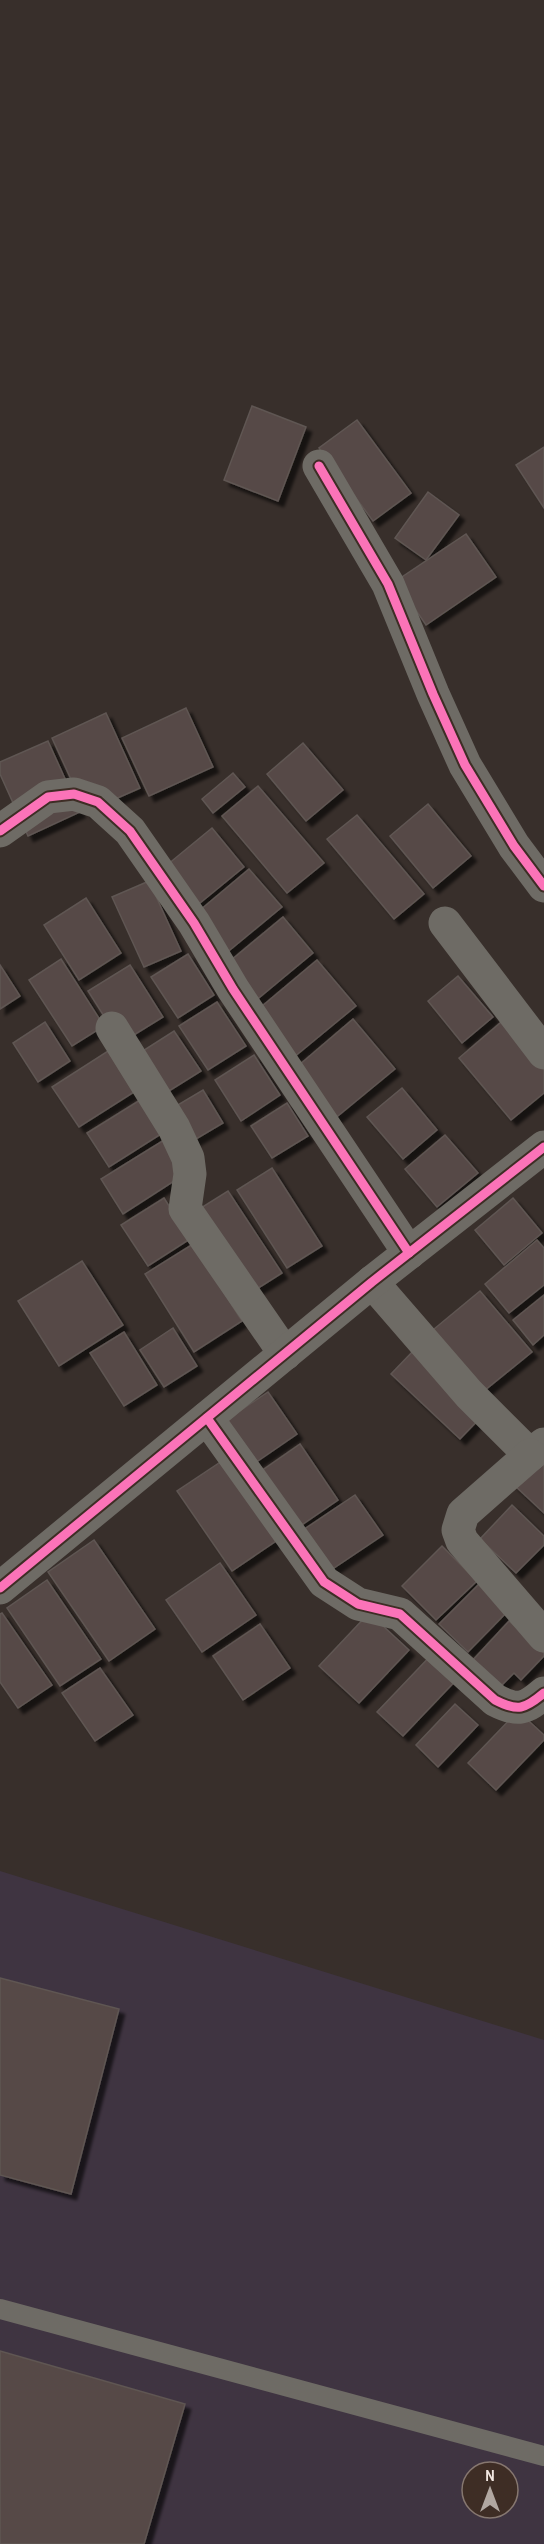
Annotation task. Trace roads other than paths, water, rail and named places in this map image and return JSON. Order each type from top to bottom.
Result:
[{"type":"street","points":[[318,466],[388,584],[465,765],[514,846],[544,886]]},
{"type":"street","points":[[0,831],[48,797],[74,794],[98,802],[130,831],[194,923],[233,989],[409,1253]]},
{"type":"street","points":[[445,923],[544,1053]]},
{"type":"street","points":[[112,1028],[174,1128],[188,1158],[190,1174],[185,1209],[285,1354]]},
{"type":"street","points":[[0,1588],[372,1282],[544,1146]]},
{"type":"street","points":[[372,1282],[469,1394],[537,1450],[463,1514],[458,1530],[462,1541],[544,1636]]},
{"type":"street","points":[[207,1418],[324,1582],[358,1604],[400,1614],[495,1700],[510,1707],[520,1708],[528,1706],[544,1693]]},
{"type":"lane","points":[[0,2309],[544,2456]]}]
